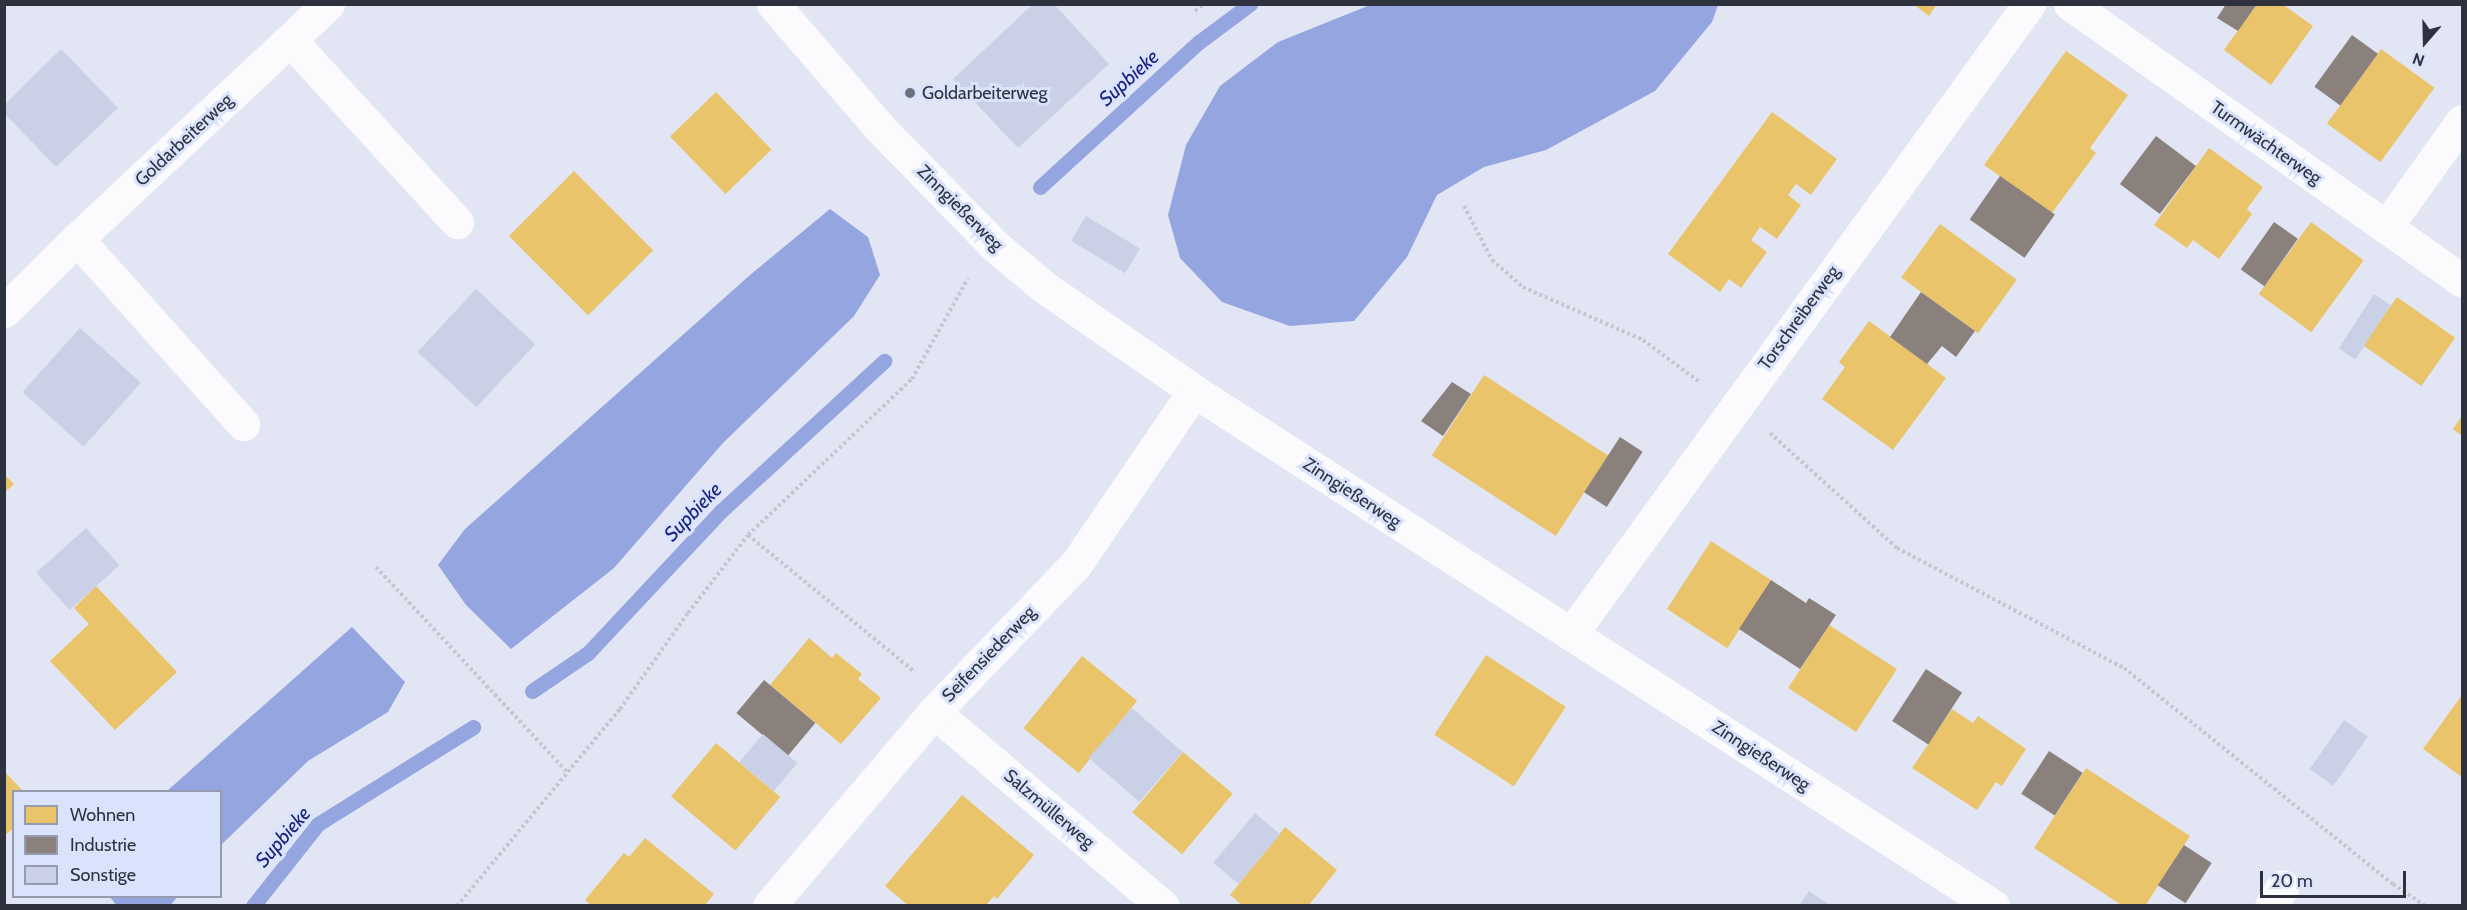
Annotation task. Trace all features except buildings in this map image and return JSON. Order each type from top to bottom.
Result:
[{"type":"street","name":"Goldarbeiterweg","points":[[4,311],[77,239],[328,4]]},
{"type":"street","name":"Zinngießerweg","points":[[772,4],[879,127],[995,246],[1052,293],[1194,391],[1993,906]]},
{"type":"street","name":"Torschreiberweg","points":[[1571,634],[1733,408],[2029,4]]},
{"type":"street","name":"Turmwächterweg","points":[[2070,4],[2463,281]]},
{"type":"street","points":[[291,41],[458,222]]},
{"type":"street","points":[[2386,227],[2463,121]]},
{"type":"street","points":[[77,239],[243,424]]},
{"type":"street","name":"Seifensiederweg","points":[[769,906],[934,712],[1076,564],[1194,391]]},
{"type":"street","name":"Salzmüllerweg","points":[[934,712],[1163,906]]},
{"type":"path","points":[[1195,11],[1204,4]]},
{"type":"path","points":[[1464,206],[1492,260],[1522,287],[1643,340],[1764,429],[1897,548],[2124,668],[2393,884],[2426,906]]},
{"type":"path","points":[[457,906],[620,709],[688,613],[748,535],[912,379],[971,273],[995,246]]},
{"type":"path","points":[[748,535],[915,672],[934,712]]},
{"type":"path","points":[[376,567],[567,772]]},
{"type":"water","points":[[1370,5],[1718,5],[1712,22],[1655,91],[1546,150],[1484,167],[1437,195],[1407,257],[1354,321],[1290,326],[1222,302],[1180,258],[1168,215],[1186,145],[1220,86],[1278,42]]},
{"type":"water","points":[[830,209],[868,237],[880,275],[854,316],[723,443],[614,568],[511,649],[466,605],[438,565],[465,529],[750,275]]},
{"type":"water","points":[[352,627],[405,682],[388,712],[308,761],[222,844],[222,790],[168,790]]},
{"type":"water","points":[[111,898],[176,898],[170,906],[116,905]]},
{"type":"waterway","name":"Supbieke","points":[[1040,187],[1199,42],[1250,4]]},
{"type":"waterway","name":"Supbieke","points":[[532,691],[588,653],[721,511],[884,361]]},
{"type":"waterway","name":"Supbieke","points":[[253,906],[318,824],[473,727]]},
{"type":"place","name":"Goldarbeiterweg","points":[[910,93]]}]
